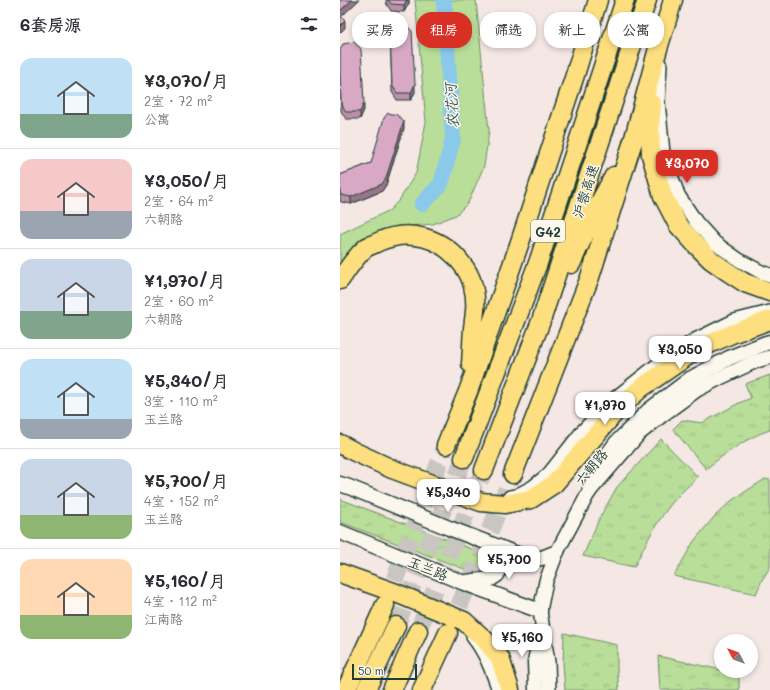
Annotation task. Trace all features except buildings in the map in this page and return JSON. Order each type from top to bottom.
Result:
[{"type":"highway","points":[[446,446],[469,389],[520,242],[598,0]]},
{"type":"highway","name":"沪蓉高速","points":[[464,458],[538,262],[625,0]]},
{"type":"highway","name":"沪蓉高速","points":[[484,470],[541,321],[647,0]]},
{"type":"highway","points":[[674,0],[670,26],[652,106],[650,127],[651,155],[663,196],[678,225],[696,246],[711,260],[745,283],[770,292]]},
{"type":"highway","points":[[513,474],[590,277],[634,138],[657,52],[674,0]]},
{"type":"highway","points":[[541,321],[570,265],[595,211],[634,138]]},
{"type":"highway","points":[[340,280],[351,264],[367,248],[385,239],[411,235],[427,238],[439,243],[449,250],[458,258],[473,285],[476,306],[469,389]]},
{"type":"highway","points":[[340,444],[392,469],[481,502],[505,504],[531,499],[554,484],[618,409],[641,388],[696,350],[734,333],[770,320]]},
{"type":"highway","points":[[340,573],[396,593],[464,621],[485,640],[500,658],[510,690]]},
{"type":"highway","points":[[346,690],[385,605]]},
{"type":"highway","points":[[366,690],[396,626]]},
{"type":"highway","points":[[340,688],[374,628]]},
{"type":"highway","points":[[392,690],[418,631]]},
{"type":"highway","points":[[422,690],[448,633]]},
{"type":"main road","points":[[589,492],[597,469],[616,443],[649,410],[690,379],[729,358],[770,342]]},
{"type":"main road","points":[[343,485],[530,559],[542,558],[557,552]]},
{"type":"main road","name":"玉兰路","points":[[340,532],[464,583],[540,611]]},
{"type":"main road","points":[[464,583],[490,579],[497,575],[500,567],[500,558],[491,544]]},
{"type":"main road","points":[[536,690],[535,661],[542,628]]},
{"type":"street","points":[[660,65],[658,102],[663,153],[678,195],[696,222],[715,243],[739,260],[761,272],[770,275]]},
{"type":"street","points":[[444,488],[479,497],[499,498],[516,496],[533,487],[549,474],[582,432],[609,403],[656,366],[695,340],[734,321],[770,312]]},
{"type":"street","name":"六朝路","points":[[550,690],[548,662],[540,611],[546,581],[557,552],[589,492],[639,434],[664,414],[697,390],[754,362],[770,357]]},
{"type":"street","points":[[437,609],[469,633],[475,640],[490,666],[499,690]]},
{"type":"green space","points":[[415,0],[476,0],[489,131],[484,166],[468,203],[456,215],[433,224],[409,226],[375,239],[340,268],[340,234],[390,210],[400,199],[416,173],[426,122],[419,48],[472,48],[472,12],[416,12]]},
{"type":"green space","points":[[770,375],[770,430],[745,441],[706,469],[673,429],[682,420],[702,423],[751,398],[745,384]]},
{"type":"green space","points":[[661,439],[698,477],[678,496],[658,522],[634,567],[583,556],[600,517],[617,487]]},
{"type":"green space","points":[[765,479],[770,480],[770,567],[756,594],[674,576],[694,541],[714,517],[731,501]]},
{"type":"green space","points":[[340,499],[490,556],[495,564],[491,573],[480,575],[340,522]]},
{"type":"green space","points":[[564,633],[617,645],[619,690],[565,690],[563,664]]},
{"type":"green space","points":[[658,656],[714,668],[714,678],[739,678],[739,690],[660,690]]},
{"type":"waterway","name":"农花河","points":[[422,204],[441,184],[453,139],[444,0]]},
{"type":"tunnel","points":[[385,605],[446,445]]},
{"type":"tunnel","points":[[396,626],[464,458]]},
{"type":"tunnel","points":[[418,631],[484,470]]},
{"type":"tunnel","points":[[449,631],[513,474]]}]
